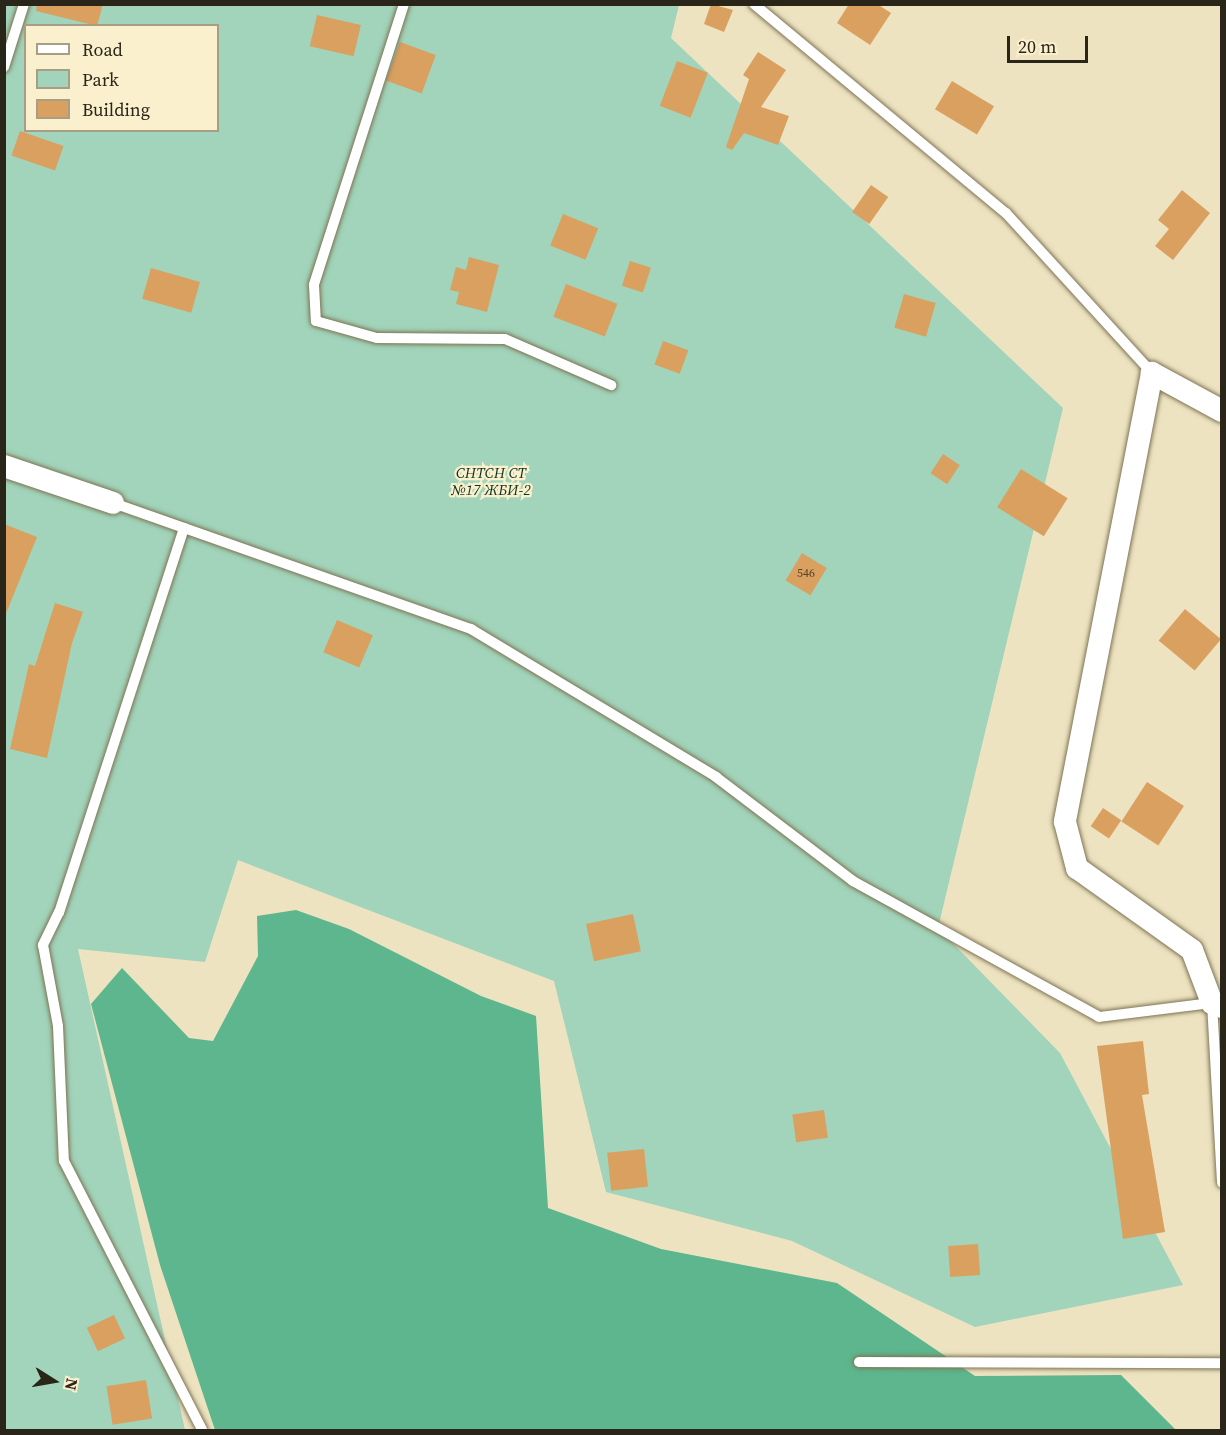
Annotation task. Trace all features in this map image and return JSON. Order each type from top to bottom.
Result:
[{"type":"street","points":[[1217,1005],[1192,950],[1077,868],[1065,822],[1152,373],[1221,411]]},
{"type":"street","points":[[4,466],[113,503]]},
{"type":"lane","points":[[4,67],[24,4]]},
{"type":"lane","points":[[404,4],[314,285],[316,321],[377,338],[505,339],[611,385]]},
{"type":"lane","points":[[754,4],[1006,213],[1152,373]]},
{"type":"lane","points":[[113,503],[471,629],[717,777],[853,881],[1099,1017],[1217,1005],[1221,1183]]},
{"type":"lane","points":[[184,528],[59,912],[43,945],[58,1026],[64,1161],[202,1431]]},
{"type":"lane","points":[[859,1362],[1221,1363]]},
{"type":"green space","name":"СНТСН СТ №17 ЖБИ-2","points":[[5,5],[679,5],[671,38],[1063,408],[938,928],[1060,1053],[1183,1285],[975,1327],[792,1241],[606,1192],[554,981],[238,860],[205,962],[78,949],[185,1430],[5,1430]]},
{"type":"green space","points":[[296,910],[349,929],[481,996],[536,1016],[548,1208],[661,1249],[837,1283],[975,1376],[1121,1375],[1176,1430],[215,1430],[160,1265],[91,1004],[122,968],[189,1038],[213,1041],[258,956],[257,916]]},
{"type":"building","points":[[37,4],[103,4],[98,24],[36,11]]},
{"type":"building","points":[[711,4],[733,10],[724,32],[704,24]]},
{"type":"building","points":[[849,4],[877,4],[891,13],[870,45],[837,23]]},
{"type":"building","points":[[317,15],[361,25],[354,56],[310,46]]},
{"type":"building","points":[[400,42],[436,55],[422,94],[386,81]]},
{"type":"building","points":[[758,52],[786,70],[761,107],[789,116],[778,145],[744,133],[732,150],[726,147],[749,79],[743,75]]},
{"type":"building","points":[[677,61],[708,73],[691,118],[660,106]]},
{"type":"building","points":[[952,81],[994,106],[977,135],[935,109]]},
{"type":"building","points":[[20,131],[63,146],[55,171],[12,156]]},
{"type":"building","points":[[871,185],[888,197],[869,224],[852,212]]},
{"type":"building","points":[[1182,190],[1210,213],[1173,260],[1155,246],[1169,229],[1158,220]]},
{"type":"building","points":[[563,214],[598,228],[585,260],[550,246]]},
{"type":"building","points":[[469,257],[499,265],[487,312],[456,304],[459,292],[450,290],[456,267],[466,270]]},
{"type":"building","points":[[630,261],[651,268],[643,293],[622,286]]},
{"type":"building","points":[[151,268],[200,282],[191,313],[142,299]]},
{"type":"building","points":[[566,284],[617,304],[605,336],[553,317]]},
{"type":"building","points":[[904,294],[936,303],[926,337],[894,328]]},
{"type":"building","points":[[663,341],[688,350],[680,374],[654,364]]},
{"type":"building","points":[[943,454],[960,465],[947,484],[930,473]]},
{"type":"building","points":[[1021,469],[1068,498],[1044,536],[997,507]]},
{"type":"building","points":[[4,524],[37,537],[5,616],[4,616]]},
{"type":"building","points":[[802,553],[827,568],[810,595],[786,580]]},
{"type":"building","points":[[55,603],[83,612],[72,643],[47,758],[10,749],[29,664],[35,666]]},
{"type":"building","points":[[1185,609],[1221,639],[1195,671],[1159,640]]},
{"type":"building","points":[[337,620],[373,635],[359,667],[323,652]]},
{"type":"building","points":[[1147,782],[1184,806],[1158,845],[1121,821]]},
{"type":"building","points":[[1103,808],[1121,820],[1109,839],[1091,826]]},
{"type":"building","points":[[633,914],[641,951],[594,961],[586,924]]},
{"type":"building","points":[[1143,1041],[1149,1094],[1142,1095],[1165,1232],[1123,1239],[1097,1046]]},
{"type":"building","points":[[824,1110],[828,1138],[796,1142],[792,1114]]},
{"type":"building","points":[[644,1149],[648,1187],[611,1191],[607,1153]]},
{"type":"building","points":[[978,1244],[980,1275],[950,1277],[948,1246]]},
{"type":"building","points":[[114,1315],[125,1339],[98,1351],[87,1328]]},
{"type":"building","points":[[146,1380],[152,1419],[113,1425],[106,1386]]}]
